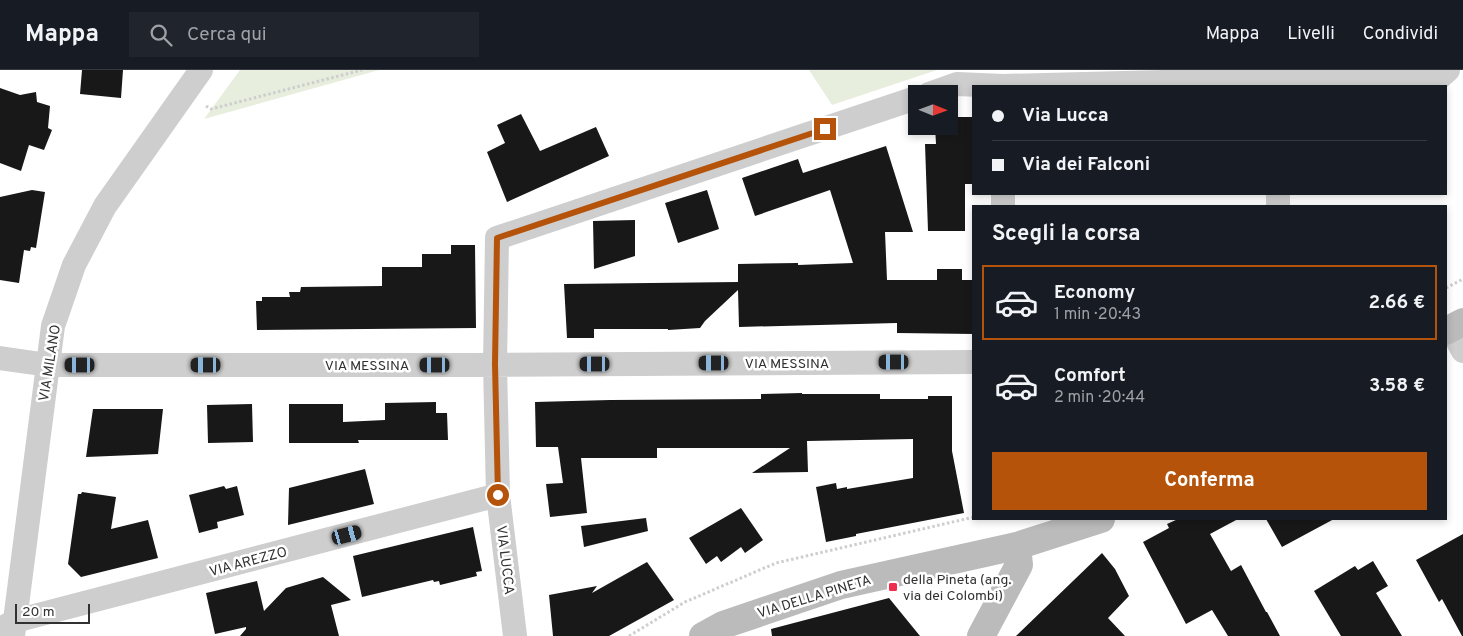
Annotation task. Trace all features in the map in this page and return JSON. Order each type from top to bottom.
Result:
[{"type":"street","name":"VIA MILANO","points":[[10,629],[53,326],[74,265],[105,206],[202,70]]},
{"type":"street","points":[[1096,85],[1281,83],[1439,78],[1448,70]]},
{"type":"street","points":[[954,85],[980,85]]},
{"type":"street","name":"VIA LUCCA","points":[[515,636],[498,495],[495,364],[497,238],[908,101]]},
{"type":"street","name":"VIA MESSINA","points":[[0,358],[48,365],[972,362]]},
{"type":"street","name":"VIA AREZZO","points":[[10,629],[498,495]]},
{"type":"street","name":"VIA DELLA PINETA","points":[[703,636],[723,625],[841,585],[1017,546],[1099,520]]},
{"type":"street","points":[[981,636],[1020,565],[1017,546]]},
{"type":"path","points":[[185,94],[211,109],[362,70]]},
{"type":"path","points":[[1447,287],[1463,279]]},
{"type":"path","points":[[629,636],[685,602],[776,563],[972,517]]},
{"type":"green space","points":[[240,70],[379,70],[204,119]]},
{"type":"green space","points":[[809,70],[937,70],[832,105]]},
{"type":"building","points":[[82,70],[123,70],[121,98],[80,94]]},
{"type":"building","points":[[0,88],[20,95],[36,92],[37,102],[50,106],[48,128],[52,130],[44,150],[29,145],[21,171],[0,163]]},
{"type":"building","points":[[521,114],[540,151],[596,127],[609,156],[507,202],[487,152],[505,143],[497,125]]},
{"type":"building","points":[[958,117],[972,117],[972,184],[965,184],[965,231],[928,231],[925,144],[936,144],[936,135],[958,135]]},
{"type":"building","points":[[886,146],[913,232],[885,232],[887,280],[937,280],[937,269],[962,269],[962,280],[972,280],[972,334],[897,333],[897,323],[739,327],[738,290],[700,328],[668,330],[594,329],[594,338],[567,338],[564,284],[738,282],[738,264],[798,263],[798,265],[853,263],[830,190],[755,216],[742,178],[798,159],[803,173]]},
{"type":"building","points":[[32,190],[45,192],[36,248],[31,247],[30,251],[24,250],[19,283],[0,280],[0,197]]},
{"type":"building","points":[[707,190],[719,229],[678,243],[665,203]]},
{"type":"building","points":[[635,220],[635,256],[594,269],[593,221]]},
{"type":"building","points":[[451,245],[475,245],[476,328],[257,330],[256,301],[262,301],[262,297],[290,297],[289,292],[300,292],[301,287],[382,286],[382,267],[422,267],[422,254],[451,254]]},
{"type":"building","points":[[761,394],[880,394],[880,399],[928,399],[928,396],[952,396],[952,451],[964,513],[856,534],[856,536],[826,542],[816,487],[836,483],[837,489],[847,487],[847,489],[913,478],[913,439],[807,441],[808,472],[752,473],[790,448],[657,448],[657,458],[581,458],[587,513],[550,517],[546,484],[563,483],[558,447],[536,447],[535,402],[761,399]]},
{"type":"building","points":[[436,402],[436,413],[447,413],[448,440],[358,440],[359,443],[289,443],[289,404],[343,404],[343,422],[385,420],[385,403]]},
{"type":"building","points":[[252,404],[253,442],[208,443],[207,405]]},
{"type":"building","points":[[93,409],[163,409],[158,454],[86,457]]},
{"type":"building","points":[[365,469],[374,504],[288,525],[289,488]]},
{"type":"building","points":[[224,486],[226,489],[237,486],[244,515],[217,522],[218,528],[199,533],[189,495]]},
{"type":"building","points":[[82,492],[116,497],[111,529],[148,520],[158,558],[81,577],[68,564],[78,494]]},
{"type":"building","points":[[741,508],[763,540],[745,553],[741,547],[721,562],[717,556],[706,564],[689,538]]},
{"type":"building","points":[[646,518],[648,531],[584,547],[581,526]]},
{"type":"building","points":[[1176,520],[1236,520],[1210,534],[1231,571],[1241,565],[1280,636],[1228,636],[1212,610],[1186,624],[1143,542],[1169,528],[1167,524]]},
{"type":"building","points":[[1267,520],[1332,520],[1282,547]]},
{"type":"building","points":[[473,527],[482,571],[476,572],[477,576],[440,585],[439,581],[434,582],[433,580],[362,597],[353,556]]},
{"type":"building","points":[[1463,534],[1462,636],[1442,599],[1439,602],[1416,560]]},
{"type":"building","points":[[1102,553],[1115,569],[1129,596],[1108,618],[1125,636],[1016,636]]},
{"type":"building","points":[[1373,561],[1388,586],[1376,593],[1402,636],[1341,636],[1314,591],[1355,566],[1358,570]]},
{"type":"building","points":[[647,562],[674,600],[609,636],[553,636],[549,595],[597,586],[592,593]]},
{"type":"building","points":[[323,577],[351,600],[331,605],[339,636],[240,636],[246,627],[215,634],[206,593],[257,581],[264,611],[286,588]]},
{"type":"building","points":[[889,598],[920,636],[772,636],[771,629]]},
{"type":"place","name":"della Pineta (ang. via dei Colombi)","points":[[893,587]]},
{"type":"route","points":[[498,495],[495,364],[497,238],[825,129]]}]
